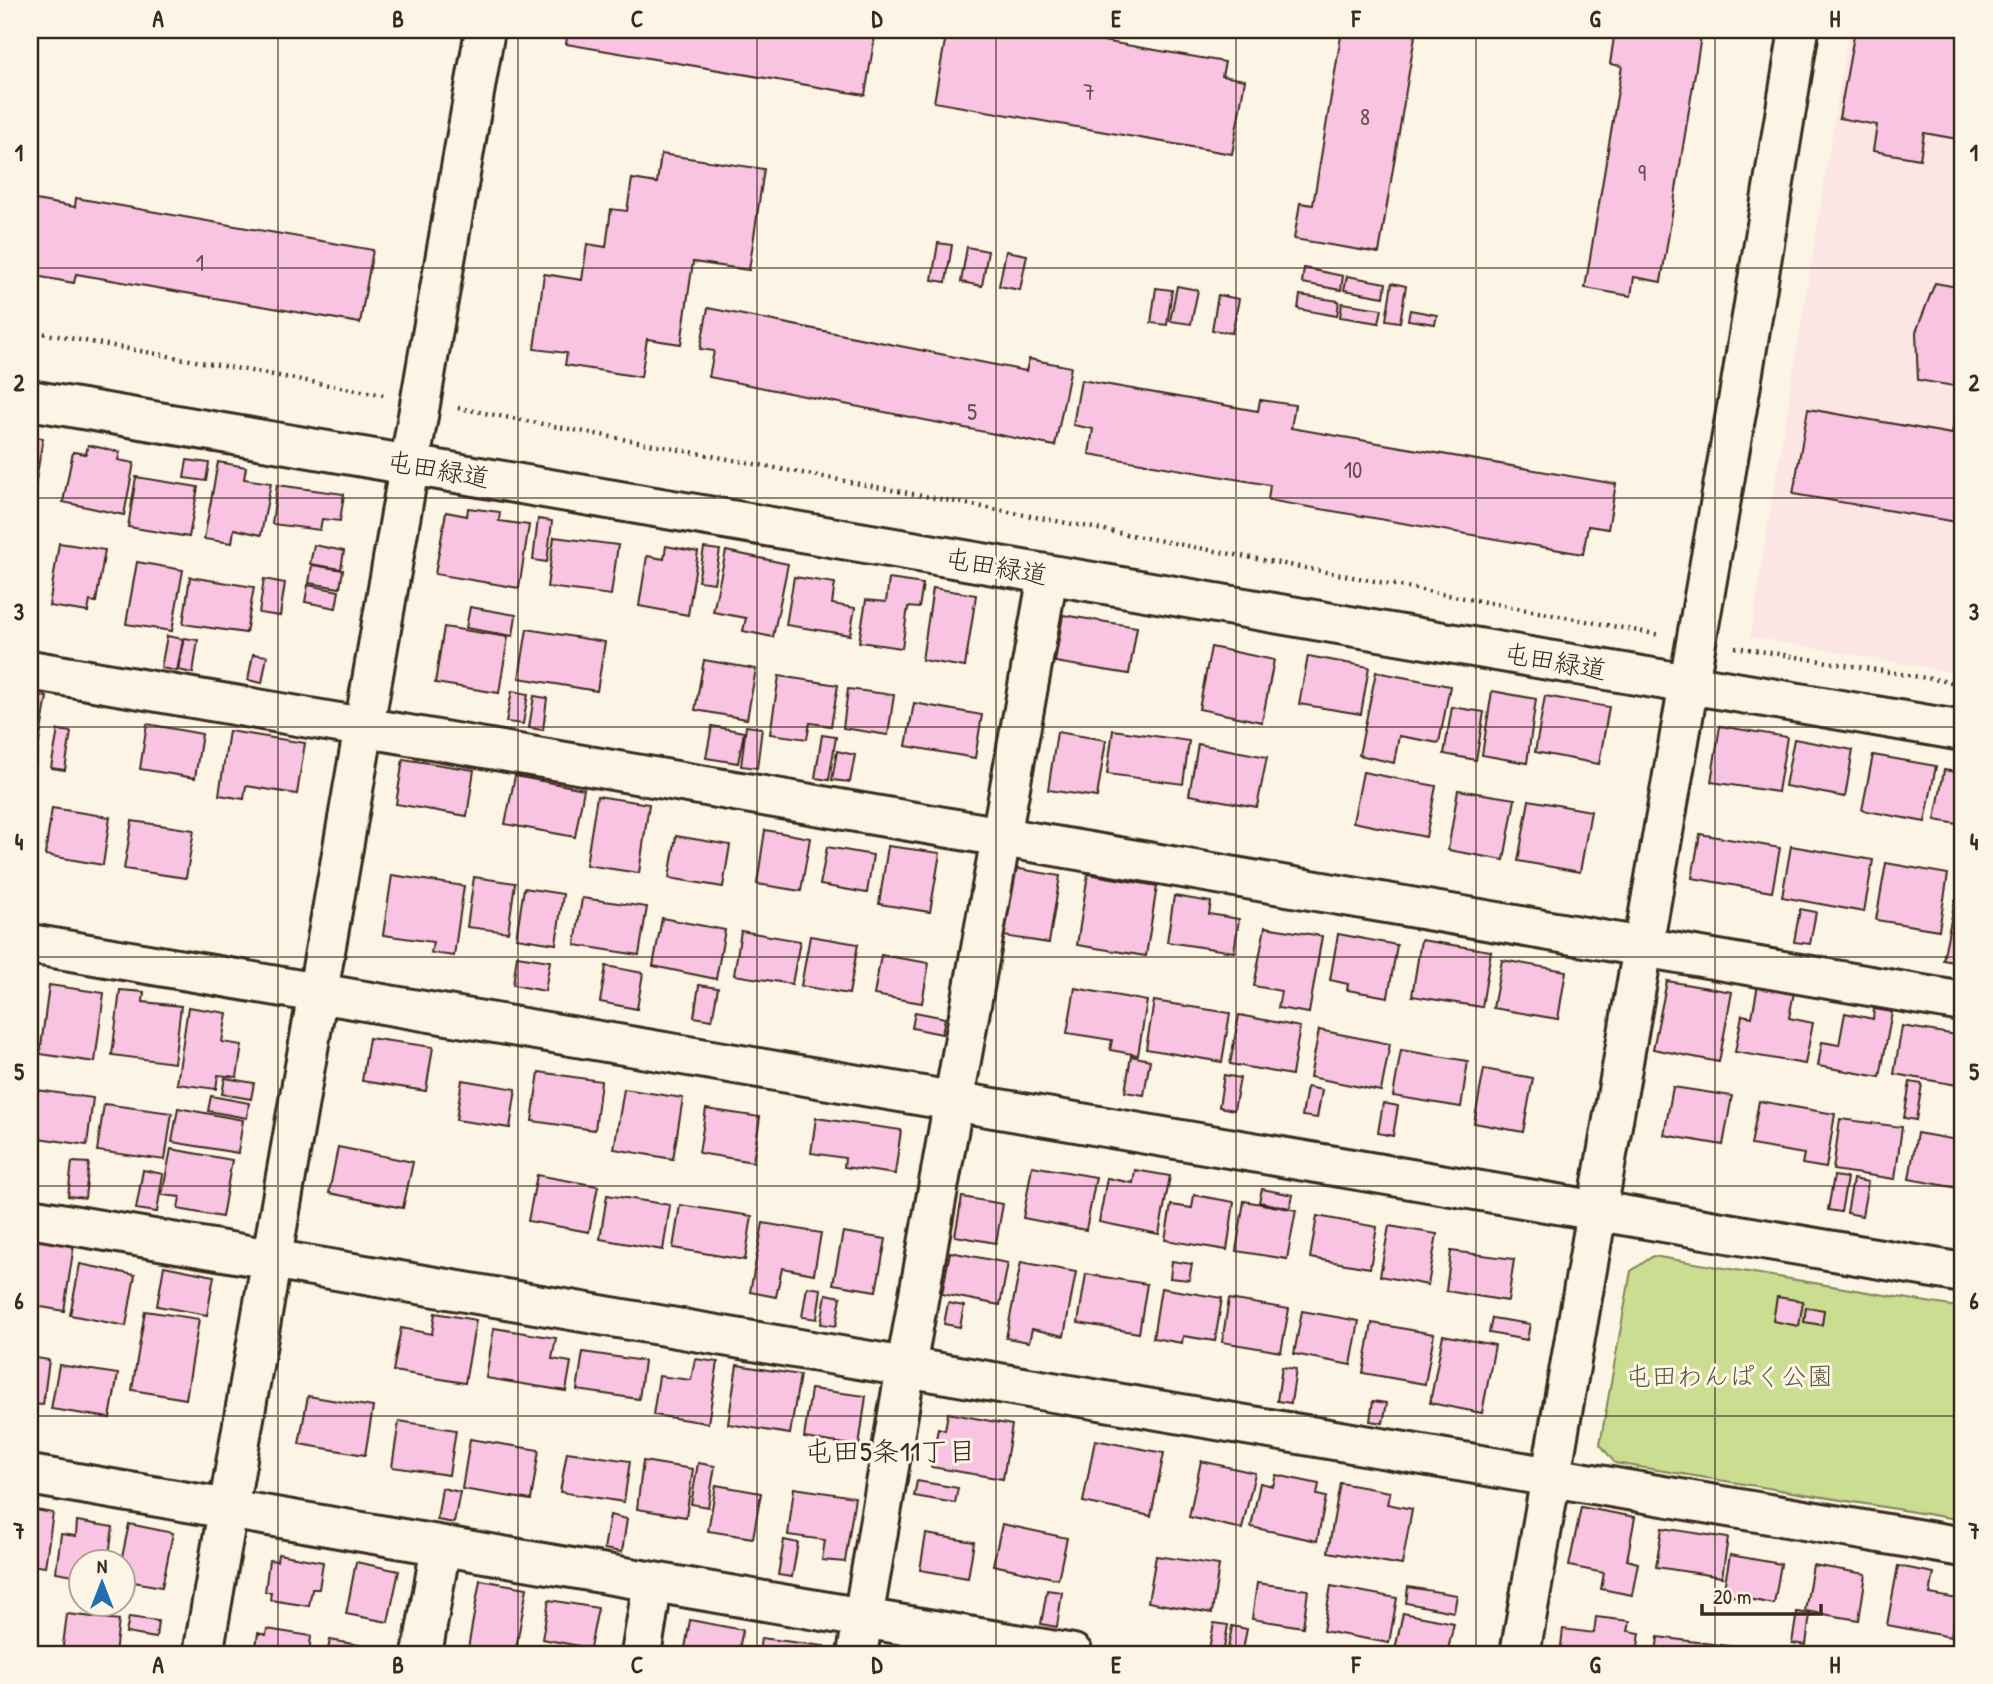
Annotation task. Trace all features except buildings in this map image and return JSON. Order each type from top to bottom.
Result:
[{"type":"street","points":[[203,1654],[485,30]]},
{"type":"street","points":[[1520,1654],[1599,1211],[1799,30]]},
{"type":"street","name":"屯田緑道","points":[[30,400],[1963,731]]},
{"type":"street","points":[[860,1636],[1048,575]]},
{"type":"street","points":[[30,670],[1963,1002]]},
{"type":"street","points":[[30,944],[1963,1273]]},
{"type":"street","points":[[30,1218],[1963,1547]]},
{"type":"street","points":[[30,1475],[653,1582],[860,1636],[1073,1654]]},
{"type":"street","points":[[422,1654],[441,1546]]},
{"type":"street","points":[[641,1654],[653,1582]]},
{"type":"path","points":[[30,331],[1667,636]]},
{"type":"path","points":[[1731,646],[1963,684]]},
{"type":"shaded area","points":[[1849,30],[1963,30],[1963,674],[1750,637]]},
{"type":"green space","name":"屯田わんぱく公園","points":[[1653,1256],[1963,1308],[1963,1520],[1615,1463],[1600,1444],[1631,1271]]},
{"type":"district","name":"屯田5条11丁目","points":[[890,1451]]}]
